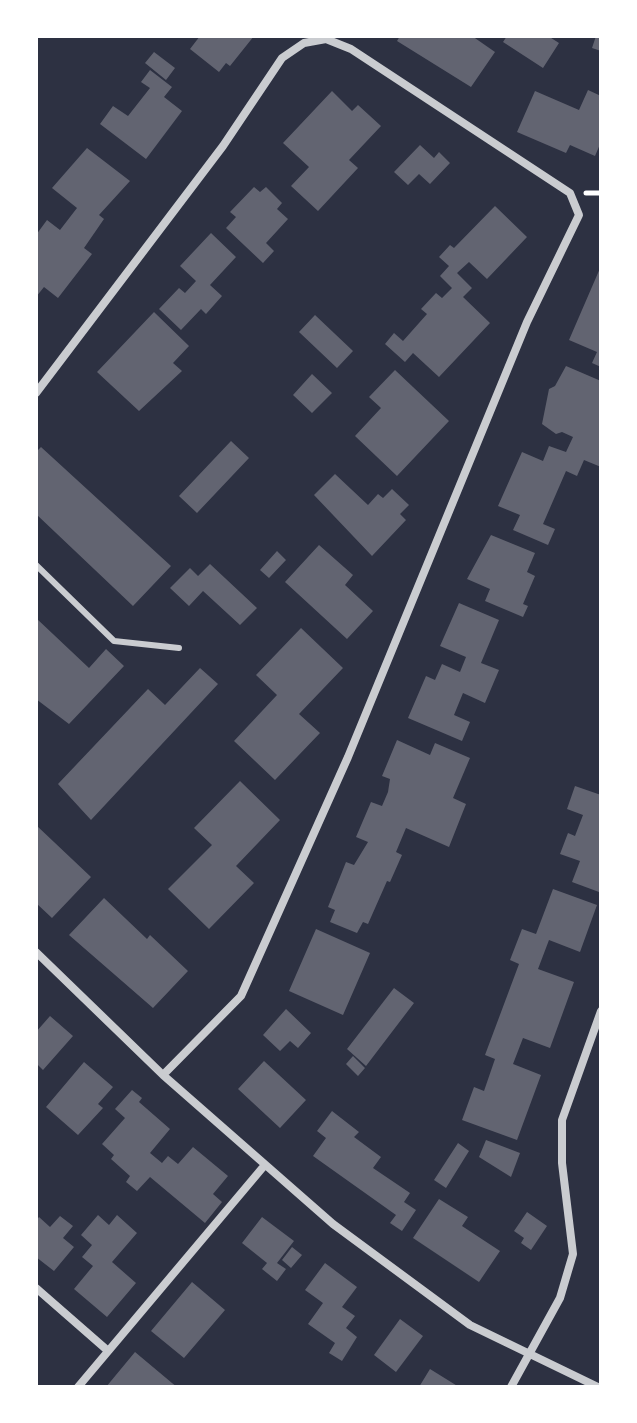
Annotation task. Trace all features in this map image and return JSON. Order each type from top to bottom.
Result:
[{"type":"street","points":[[36,393],[223,146],[282,58],[304,43],[326,39],[351,49],[570,193],[579,215],[527,322],[348,757],[241,996],[163,1075]]},
{"type":"street","points":[[36,952],[163,1075],[333,1224],[470,1325],[598,1387]]},
{"type":"street","points":[[511,1387],[531,1357],[560,1298],[573,1254],[572,1222],[562,1163],[562,1120],[601,1011]]},
{"type":"street","points":[[78,1387],[264,1166]]},
{"type":"street","points":[[36,1288],[107,1350]]},
{"type":"lane","points":[[36,565],[114,641],[179,648]]},
{"type":"building","points":[[200,36],[254,36],[230,66],[226,63],[219,72],[190,49]]},
{"type":"building","points":[[400,36],[472,36],[495,52],[471,87],[397,41]]},
{"type":"building","points":[[507,36],[548,36],[559,43],[543,68],[503,42]]},
{"type":"building","points":[[596,36],[601,36],[601,51],[592,48]]},
{"type":"building","points":[[154,52],[175,68],[166,80],[145,63]]},
{"type":"building","points":[[150,70],[172,87],[164,97],[182,111],[146,159],[100,124],[113,106],[128,116],[150,88],[141,82]]},
{"type":"building","points":[[588,90],[601,96],[601,142],[595,156],[570,145],[566,153],[517,132],[535,91],[579,110]]},
{"type":"building","points":[[332,91],[352,111],[358,105],[381,126],[349,160],[358,168],[318,211],[291,186],[309,167],[283,143]]},
{"type":"building","points":[[420,145],[434,158],[439,152],[450,163],[430,184],[419,174],[408,185],[394,172]]},
{"type":"building","points":[[87,148],[130,181],[99,215],[104,219],[84,248],[92,254],[58,298],[44,287],[36,297],[36,235],[47,220],[60,230],[77,208],[52,188]]},
{"type":"building","points":[[254,187],[260,192],[266,187],[282,203],[277,209],[288,219],[266,243],[274,251],[263,263],[226,228],[236,217],[230,212]]},
{"type":"building","points":[[495,206],[527,237],[487,279],[469,262],[457,273],[472,288],[463,297],[490,323],[439,377],[413,353],[405,362],[385,344],[394,333],[403,341],[427,314],[421,309],[436,293],[442,298],[452,288],[440,276],[449,266],[439,257],[450,245],[454,248]]},
{"type":"building","points":[[211,233],[236,257],[210,285],[222,296],[206,314],[201,309],[181,330],[159,309],[179,288],[185,293],[196,281],[180,266]]},
{"type":"building","points":[[601,266],[601,367],[592,363],[597,352],[569,340]]},
{"type":"building","points":[[154,312],[189,346],[173,363],[182,371],[139,411],[97,372]]},
{"type":"building","points":[[315,315],[353,351],[337,368],[299,332]]},
{"type":"building","points":[[566,366],[601,381],[601,467],[584,460],[577,476],[566,471],[543,524],[555,529],[548,545],[513,530],[520,515],[498,506],[522,452],[543,461],[549,446],[566,452],[573,437],[562,432],[556,434],[542,424],[549,389],[555,386]]},
{"type":"building","points":[[395,370],[449,421],[397,476],[355,436],[381,408],[369,397]]},
{"type":"building","points":[[312,374],[332,393],[312,413],[293,395]]},
{"type":"building","points":[[231,441],[249,458],[197,513],[179,496]]},
{"type":"building","points":[[41,447],[171,566],[133,606],[36,514],[36,452]]},
{"type":"building","points":[[335,474],[368,505],[378,494],[383,498],[392,489],[409,505],[400,514],[406,520],[372,556],[314,495]]},
{"type":"building","points":[[491,535],[535,553],[527,572],[535,576],[523,604],[528,606],[523,617],[485,601],[490,589],[467,579]]},
{"type":"building","points":[[319,545],[353,575],[345,585],[373,611],[347,639],[285,582]]},
{"type":"building","points":[[277,551],[286,560],[269,578],[260,570]]},
{"type":"building","points":[[210,564],[257,608],[240,625],[203,591],[189,606],[170,588],[190,568],[198,576]]},
{"type":"building","points":[[459,603],[499,620],[481,663],[499,670],[485,703],[463,693],[454,715],[470,722],[462,741],[408,718],[426,676],[435,680],[442,664],[460,672],[466,657],[440,646]]},
{"type":"building","points":[[36,618],[89,668],[106,649],[124,666],[69,724],[36,699]]},
{"type":"building","points":[[301,628],[343,668],[299,714],[320,733],[275,780],[234,741],[277,695],[256,675]]},
{"type":"building","points":[[200,668],[218,684],[91,820],[58,784],[148,689],[165,705]]},
{"type":"building","points":[[397,740],[430,755],[435,743],[470,758],[453,798],[466,804],[449,847],[406,828],[396,852],[402,855],[390,882],[387,881],[368,924],[363,922],[357,933],[330,922],[335,910],[328,907],[346,862],[354,865],[368,842],[356,837],[371,802],[382,806],[388,792],[390,779],[382,776]]},
{"type":"building","points":[[240,781],[280,820],[236,866],[254,883],[209,929],[168,889],[212,845],[194,828]]},
{"type":"building","points":[[575,786],[601,795],[599,892],[572,882],[580,861],[560,854],[568,833],[575,836],[583,815],[567,809]]},
{"type":"building","points":[[36,825],[91,877],[52,918],[36,903]]},
{"type":"building","points":[[553,889],[597,905],[580,952],[549,940],[538,969],[574,982],[550,1048],[523,1038],[513,1064],[541,1075],[517,1140],[462,1120],[474,1087],[484,1091],[495,1059],[485,1055],[519,964],[510,960],[522,929],[536,934]]},
{"type":"building","points":[[104,898],[147,939],[150,935],[188,971],[153,1008],[69,935]]},
{"type":"building","points":[[316,929],[370,953],[343,1015],[289,991]]},
{"type":"building","points":[[394,988],[414,1003],[366,1066],[347,1049]]},
{"type":"building","points":[[286,1009],[311,1033],[298,1048],[290,1041],[280,1051],[263,1035]]},
{"type":"building","points":[[50,1016],[73,1036],[43,1070],[36,1063],[36,1032]]},
{"type":"building","points":[[353,1056],[365,1068],[358,1076],[346,1064]]},
{"type":"building","points":[[264,1061],[306,1100],[280,1128],[238,1089]]},
{"type":"building","points":[[84,1062],[113,1087],[98,1104],[103,1108],[78,1135],[46,1107]]},
{"type":"building","points":[[132,1090],[142,1098],[139,1102],[170,1129],[150,1153],[162,1163],[168,1156],[178,1164],[193,1147],[228,1176],[213,1194],[222,1202],[205,1223],[150,1177],[137,1191],[126,1182],[130,1176],[111,1159],[114,1155],[102,1144],[125,1118],[115,1109]]},
{"type":"building","points":[[332,1111],[359,1132],[354,1137],[381,1157],[373,1168],[410,1193],[404,1202],[416,1210],[402,1231],[390,1223],[396,1215],[313,1156],[326,1138],[317,1131]]},
{"type":"building","points":[[486,1140],[520,1153],[511,1177],[479,1157]]},
{"type":"building","points":[[458,1143],[469,1151],[446,1188],[434,1180]]},
{"type":"building","points":[[439,1199],[468,1217],[462,1226],[500,1251],[479,1282],[413,1238]]},
{"type":"building","points":[[527,1212],[547,1226],[531,1250],[521,1243],[524,1238],[514,1231]]},
{"type":"building","points":[[98,1215],[109,1225],[117,1215],[137,1233],[112,1262],[136,1283],[107,1317],[74,1289],[93,1266],[82,1257],[92,1245],[81,1235]]},
{"type":"building","points":[[60,1216],[73,1226],[63,1238],[74,1247],[54,1271],[36,1257],[36,1221],[39,1217],[50,1227]]},
{"type":"building","points":[[262,1217],[294,1241],[277,1263],[286,1269],[277,1281],[262,1269],[267,1263],[242,1243]]},
{"type":"building","points":[[292,1247],[302,1255],[291,1268],[282,1260]]},
{"type":"building","points":[[325,1263],[357,1287],[342,1307],[355,1316],[346,1328],[357,1337],[342,1361],[329,1353],[335,1343],[308,1324],[323,1303],[305,1290]]},
{"type":"building","points":[[192,1282],[225,1310],[184,1358],[151,1331]]},
{"type":"building","points":[[400,1319],[423,1336],[396,1372],[374,1355]]},
{"type":"building","points":[[135,1352],[172,1383],[177,1387],[106,1387]]},
{"type":"building","points":[[430,1369],[459,1387],[419,1387]]}]
